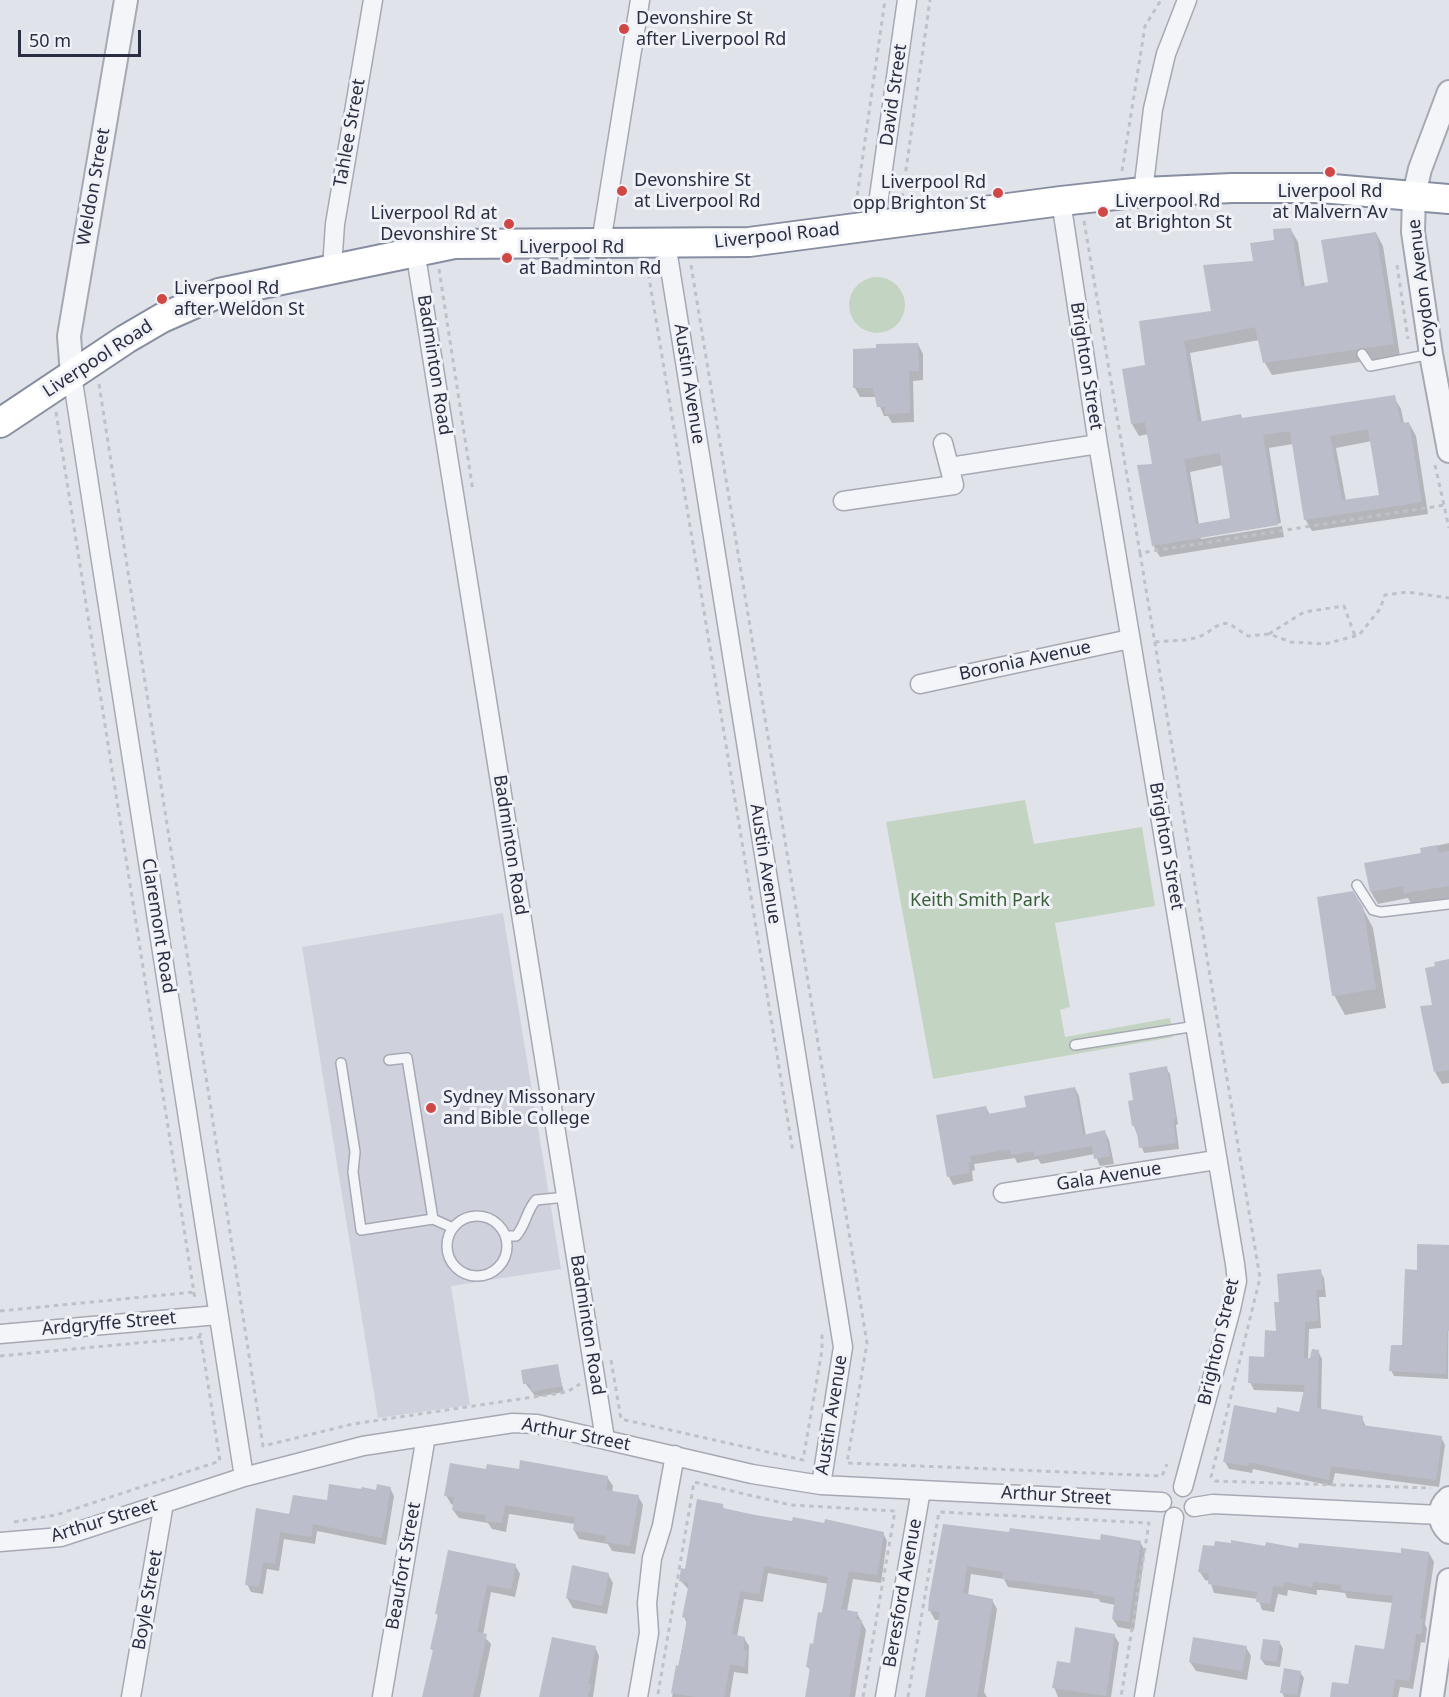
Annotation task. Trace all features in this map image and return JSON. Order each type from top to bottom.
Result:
[{"type":"highway","name":"Liverpool Road","points":[[0,423],[162,318],[219,293],[415,250],[478,242],[601,243],[656,253],[1143,192],[1310,188],[1449,199]]},
{"type":"street","name":"Weldon Street","points":[[72,375],[69,336],[126,0]]},
{"type":"street","name":"Tahlee Street","points":[[332,268],[339,201],[374,0]]},
{"type":"street","points":[[601,243],[640,0]]},
{"type":"street","name":"David Street","points":[[875,225],[907,0]]},
{"type":"street","points":[[1143,192],[1153,109],[1166,54],[1187,0]]},
{"type":"street","name":"Croydon Avenue","points":[[1449,92],[1420,169],[1414,195],[1413,232],[1431,354],[1449,451]]},
{"type":"street","name":"Brighton Street","points":[[1061,201],[1098,444],[1196,1026],[1236,1281],[1182,1487]]},
{"type":"street","name":"Badminton Road","points":[[415,250],[605,1439]]},
{"type":"street","name":"Austin Avenue","points":[[656,253],[843,1347],[821,1485]]},
{"type":"street","name":"Claremont Road","points":[[72,375],[244,1477]]},
{"type":"street","points":[[843,501],[954,484],[943,443]]},
{"type":"street","points":[[950,467],[1098,444]]},
{"type":"street","name":"Boronia Avenue","points":[[921,684],[1130,639]]},
{"type":"street","name":"Gala Avenue","points":[[1003,1193],[1216,1160]]},
{"type":"street","name":"Ardgryffe Street","points":[[0,1334],[218,1314]]},
{"type":"street","name":"Arthur Street","points":[[0,1542],[61,1537],[244,1477],[363,1446],[521,1423],[537,1424],[752,1473],[821,1485],[1162,1502]]},
{"type":"street","name":"Beaufort Street","points":[[382,1697],[426,1436]]},
{"type":"street","points":[[638,1697],[649,1632],[647,1603],[652,1558],[662,1526],[675,1455]]},
{"type":"street","points":[[1194,1507],[1191,1492],[1182,1487],[1168,1490],[1162,1502],[1165,1512],[1174,1517],[1188,1515],[1194,1507],[1213,1504],[1443,1508]]},
{"type":"street","name":"Beresford Avenue","points":[[885,1697],[921,1490]]},
{"type":"street","name":"Boyle Street","points":[[131,1697],[164,1503]]},
{"type":"street","points":[[1144,1697],[1174,1517]]},
{"type":"street","points":[[1432,1697],[1449,1580]]},
{"type":"lane","points":[[1362,354],[1370,366],[1431,354]]},
{"type":"lane","points":[[1357,885],[1373,910],[1381,912],[1449,904]]},
{"type":"lane","points":[[1076,1045],[1196,1026]]},
{"type":"lane","points":[[389,1060],[407,1058],[433,1219]]},
{"type":"lane","points":[[341,1063],[355,1152],[353,1172],[361,1230],[433,1219],[453,1228]]},
{"type":"lane","points":[[506,1236],[516,1236],[525,1226],[530,1207],[536,1200],[566,1197]]},
{"type":"lane","points":[[482,1216],[500,1226],[506,1236],[508,1247],[502,1263],[495,1271],[477,1276],[466,1274],[455,1267],[447,1247],[453,1228],[470,1217],[482,1216]]},
{"type":"path","points":[[856,204],[885,0]]},
{"type":"path","points":[[902,198],[930,0]]},
{"type":"path","points":[[1122,171],[1144,33],[1149,18],[1161,0]]},
{"type":"path","points":[[1084,220],[1260,1278],[1210,1477],[1215,1481],[1443,1508]]},
{"type":"path","points":[[656,253],[793,1156]]},
{"type":"path","points":[[691,264],[867,1343],[847,1463],[1162,1476],[1167,1464]]},
{"type":"path","points":[[438,267],[474,502]]},
{"type":"path","points":[[101,382],[97,386],[263,1446],[353,1424],[567,1392],[577,1388],[581,1379]]},
{"type":"path","points":[[56,412],[195,1299]]},
{"type":"path","points":[[1140,553],[1445,505]]},
{"type":"path","points":[[1155,642],[1194,638],[1205,634],[1213,626],[1228,623],[1248,636],[1269,634],[1291,642],[1325,644],[1359,635],[1380,609],[1385,595],[1407,592],[1449,598]]},
{"type":"path","points":[[1269,634],[1304,612],[1344,606],[1355,636]]},
{"type":"path","points":[[0,1311],[194,1292]]},
{"type":"path","points":[[610,1351],[621,1419],[803,1460],[822,1350],[822,1333]]},
{"type":"path","points":[[0,1356],[201,1337],[220,1461],[56,1515],[11,1522]]},
{"type":"path","points":[[657,1697],[694,1482],[791,1505],[895,1511],[863,1697]]},
{"type":"path","points":[[908,1697],[939,1512],[1149,1523],[1121,1697]]},
{"type":"shaded area","name":"Sydney Missonary and Bible College","points":[[503,913],[561,1269],[451,1286],[470,1405],[378,1418],[302,947]]},
{"type":"green space","points":[[872,277],[882,277],[897,285],[903,294],[905,305],[903,316],[897,325],[882,333],[872,333],[861,328],[854,321],[849,310],[849,300],[854,289],[861,282]]},
{"type":"green space","name":"Keith Smith Park","points":[[1025,800],[1034,844],[1142,827],[1155,906],[1055,923],[1070,1007],[1060,1010],[1065,1037],[1170,1018],[1173,1037],[933,1079],[886,822]]},
{"type":"building","points":[[1291,228],[1301,287],[1328,282],[1321,240],[1376,232],[1394,344],[1263,363],[1255,327],[1184,341],[1198,422],[1241,414],[1242,418],[1395,395],[1401,423],[1409,422],[1422,502],[1304,520],[1290,431],[1263,435],[1278,525],[1152,546],[1137,465],[1152,464],[1145,422],[1131,424],[1122,369],[1145,365],[1139,321],[1211,311],[1203,265],[1253,261],[1250,243],[1274,240],[1273,229]],"holes":[[[1368,429],[1379,495],[1342,500],[1330,436]],[[1220,453],[1230,518],[1196,524],[1184,459]]]},
{"type":"building","points":[[918,343],[919,371],[909,371],[910,413],[885,414],[885,407],[877,407],[873,388],[853,388],[853,349],[876,348],[876,344]]},
{"type":"building","points":[[1437,845],[1438,853],[1449,851],[1449,886],[1404,893],[1403,886],[1370,892],[1364,863],[1421,853],[1420,848]]},
{"type":"building","points":[[1353,891],[1363,907],[1376,989],[1332,996],[1317,897]]},
{"type":"building","points":[[1449,959],[1449,1070],[1434,1072],[1420,1006],[1432,1005],[1425,968],[1435,966],[1434,962]]},
{"type":"building","points":[[1167,1066],[1176,1119],[1173,1119],[1176,1143],[1139,1148],[1136,1126],[1132,1126],[1128,1101],[1133,1100],[1129,1073]]},
{"type":"building","points":[[1075,1087],[1083,1135],[1105,1130],[1110,1156],[1094,1159],[1092,1146],[1034,1156],[1034,1151],[1011,1155],[1010,1150],[1004,1150],[970,1156],[971,1162],[968,1163],[970,1173],[947,1177],[936,1115],[986,1106],[988,1114],[1026,1107],[1024,1096]]},
{"type":"building","points":[[1417,1244],[1449,1245],[1449,1331],[1447,1331],[1446,1374],[1389,1371],[1391,1345],[1402,1345],[1405,1269],[1417,1270]]},
{"type":"building","points":[[1321,1269],[1323,1289],[1316,1290],[1318,1321],[1305,1322],[1304,1358],[1310,1358],[1312,1349],[1319,1350],[1317,1408],[1363,1416],[1362,1425],[1442,1436],[1436,1480],[1331,1466],[1329,1480],[1249,1462],[1248,1466],[1223,1462],[1234,1405],[1276,1413],[1277,1407],[1299,1412],[1305,1385],[1248,1383],[1249,1356],[1264,1357],[1265,1330],[1276,1331],[1274,1302],[1279,1302],[1277,1274]]},
{"type":"building","points":[[558,1364],[562,1386],[531,1392],[530,1384],[523,1384],[521,1370]]},
{"type":"building","points":[[520,1460],[608,1476],[606,1490],[639,1495],[630,1546],[605,1542],[606,1536],[573,1530],[575,1517],[505,1505],[502,1523],[485,1521],[486,1515],[452,1510],[454,1497],[444,1496],[450,1463],[486,1469],[487,1464],[519,1469]]},
{"type":"building","points":[[329,1484],[376,1490],[377,1484],[391,1487],[382,1538],[313,1524],[311,1537],[280,1532],[275,1564],[263,1562],[259,1587],[245,1585],[256,1508],[289,1514],[293,1495],[327,1500]]},
{"type":"building","points":[[697,1499],[723,1504],[723,1508],[755,1515],[792,1521],[793,1517],[824,1523],[825,1519],[884,1532],[877,1575],[849,1571],[841,1609],[858,1612],[856,1619],[862,1620],[849,1697],[805,1697],[810,1668],[806,1667],[810,1643],[813,1644],[818,1612],[822,1613],[828,1577],[764,1566],[759,1594],[740,1591],[732,1634],[745,1637],[743,1650],[747,1651],[744,1667],[730,1664],[724,1697],[696,1697],[671,1693],[676,1665],[679,1666],[687,1618],[682,1617],[689,1583],[679,1581],[681,1568],[685,1569]]},
{"type":"building","points":[[943,1524],[1009,1532],[1010,1528],[1100,1540],[1101,1534],[1141,1541],[1129,1622],[1112,1619],[1115,1597],[1094,1594],[1094,1591],[1002,1579],[1003,1572],[967,1566],[963,1593],[993,1599],[977,1697],[925,1697],[940,1612],[928,1611],[929,1598]]},
{"type":"building","points":[[1231,1540],[1265,1546],[1266,1542],[1298,1548],[1299,1543],[1401,1553],[1401,1548],[1429,1552],[1420,1619],[1423,1619],[1421,1634],[1416,1634],[1409,1681],[1395,1679],[1392,1697],[1330,1697],[1332,1682],[1348,1684],[1355,1645],[1384,1649],[1393,1596],[1341,1590],[1341,1585],[1313,1582],[1312,1587],[1284,1582],[1283,1587],[1273,1586],[1270,1604],[1256,1602],[1257,1592],[1208,1584],[1209,1574],[1198,1572],[1203,1545],[1214,1546],[1215,1541],[1231,1543]]},
{"type":"building","points":[[448,1550],[516,1564],[511,1589],[487,1585],[477,1632],[487,1634],[473,1697],[422,1697],[433,1650],[430,1649],[438,1614],[435,1614]]},
{"type":"building","points":[[572,1565],[609,1573],[602,1606],[566,1598]]},
{"type":"building","points":[[1075,1627],[1115,1634],[1106,1696],[1052,1688],[1057,1661],[1070,1663]]},
{"type":"building","points":[[552,1637],[596,1646],[588,1684],[591,1684],[588,1697],[539,1697]]},
{"type":"building","points":[[1193,1637],[1247,1646],[1242,1671],[1189,1662]]},
{"type":"building","points":[[1263,1639],[1280,1641],[1277,1662],[1260,1659]]},
{"type":"building","points":[[1284,1668],[1301,1671],[1297,1695],[1280,1693]]},
{"type":"place","name":"Devonshire St after Liverpool Rd","points":[[624,29]]},
{"type":"place","name":"Liverpool Rd at Malvern Av","points":[[1330,172]]},
{"type":"place","name":"Devonshire St at Liverpool Rd","points":[[622,191]]},
{"type":"place","name":"Liverpool Rd opp Brighton St","points":[[998,193]]},
{"type":"place","name":"Liverpool Rd at Brighton St","points":[[1103,212]]},
{"type":"place","name":"Liverpool Rd at Devonshire St","points":[[509,224]]},
{"type":"place","name":"Liverpool Rd at Badminton Rd","points":[[507,258]]},
{"type":"place","name":"Liverpool Rd after Weldon St","points":[[162,299]]},
{"type":"place","name":"Sydney Missonary and Bible College","points":[[431,1108]]}]
